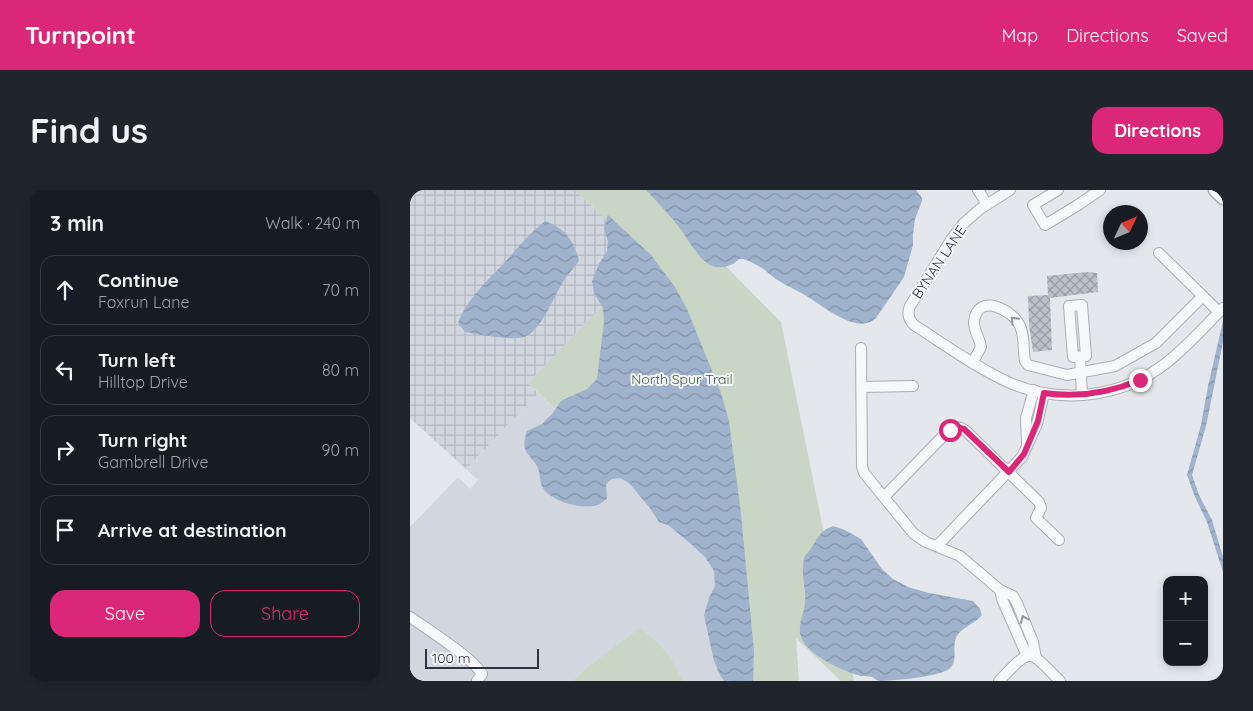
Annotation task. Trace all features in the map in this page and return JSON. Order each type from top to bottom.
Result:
[{"type":"main road","points":[[1215,190],[1223,198]]},
{"type":"street","points":[[978,190],[987,204]]},
{"type":"street","name":"BYNAN LANE","points":[[973,362],[914,325],[908,317],[910,306],[957,231],[971,216],[1010,190]]},
{"type":"street","points":[[1057,190],[1033,205],[1045,225],[1100,190]]},
{"type":"street","points":[[1159,253],[1203,296],[1221,310],[1180,352],[1154,372],[1126,386],[1100,393],[1082,395],[1039,392],[1008,382],[973,362],[981,347],[975,330],[974,319],[981,308],[989,305],[996,306],[1018,322],[1023,336],[1025,361],[1028,365],[1067,375],[1114,366],[1156,344],[1203,296]]},
{"type":"street","points":[[1082,305],[1086,356],[1080,357],[1073,357],[1069,306],[1082,305]]},
{"type":"street","points":[[861,348],[863,469],[865,475],[911,532],[963,558],[1000,590],[1002,599],[1032,657],[1060,681]]},
{"type":"street","points":[[1080,357],[1082,395]]},
{"type":"street","points":[[862,387],[913,386]]},
{"type":"street","points":[[937,546],[1022,457],[1027,445],[1026,418],[1039,392]]},
{"type":"street","points":[[884,498],[948,431],[954,427],[964,429],[1039,502],[1041,512],[1036,518],[1059,540]]},
{"type":"street","points":[[410,617],[463,655],[480,670],[482,674],[477,681]]},
{"type":"street","points":[[999,681],[1020,659],[1032,657]]},
{"type":"shaded area","points":[[410,190],[575,190],[647,259],[528,383],[538,393],[466,469],[410,418]]},
{"type":"shaded area","points":[[538,393],[737,582],[746,681],[410,681],[410,527],[458,477],[470,489],[478,480],[466,469]]},
{"type":"green space","name":"North Spur Trail","points":[[575,190],[663,190],[683,223],[781,322],[854,681],[841,681],[796,638],[799,681],[746,681],[737,582],[528,383],[647,259]]},
{"type":"green space","points":[[640,628],[654,639],[665,652],[682,681],[573,681],[588,667]]},
{"type":"water","points":[[646,190],[916,190],[922,201],[915,219],[913,245],[904,277],[876,318],[869,323],[860,324],[841,318],[747,260],[739,259],[733,264],[723,267],[710,265],[699,255],[675,222]]},
{"type":"water","points":[[608,215],[651,255],[675,287],[687,309],[721,393],[729,421],[741,514],[754,651],[753,681],[724,681],[714,661],[704,615],[715,586],[714,571],[705,557],[668,525],[659,522],[629,483],[620,478],[612,479],[606,484],[607,499],[594,506],[578,506],[553,497],[543,488],[538,469],[525,448],[524,443],[527,431],[542,424],[561,401],[587,389],[597,379],[604,322],[603,308],[594,293],[592,281],[607,251],[608,242],[604,228]]},
{"type":"water","points":[[545,221],[558,227],[568,236],[575,248],[579,261],[563,282],[541,322],[531,333],[521,338],[496,337],[465,332],[458,323],[472,298],[524,240]]},
{"type":"water","points":[[1223,321],[1223,342],[1206,426],[1192,475],[1199,495],[1212,520],[1223,557],[1223,572],[1207,522],[1187,475],[1201,425]]},
{"type":"water","points":[[833,526],[861,539],[882,569],[893,579],[908,587],[929,593],[973,601],[980,609],[982,615],[959,633],[955,641],[953,663],[949,669],[926,676],[879,681],[872,677],[846,671],[821,658],[807,647],[800,631],[805,604],[804,559],[820,534]]},
{"type":"building","points":[[1087,272],[1097,273],[1098,292],[1050,298],[1052,350],[1033,352],[1028,296],[1048,295],[1047,276]]},
{"type":"route","points":[[950,430],[954,427],[964,429],[1009,472],[1021,459],[1036,427],[1044,393],[1073,396],[1091,394],[1121,387],[1140,380]]}]
